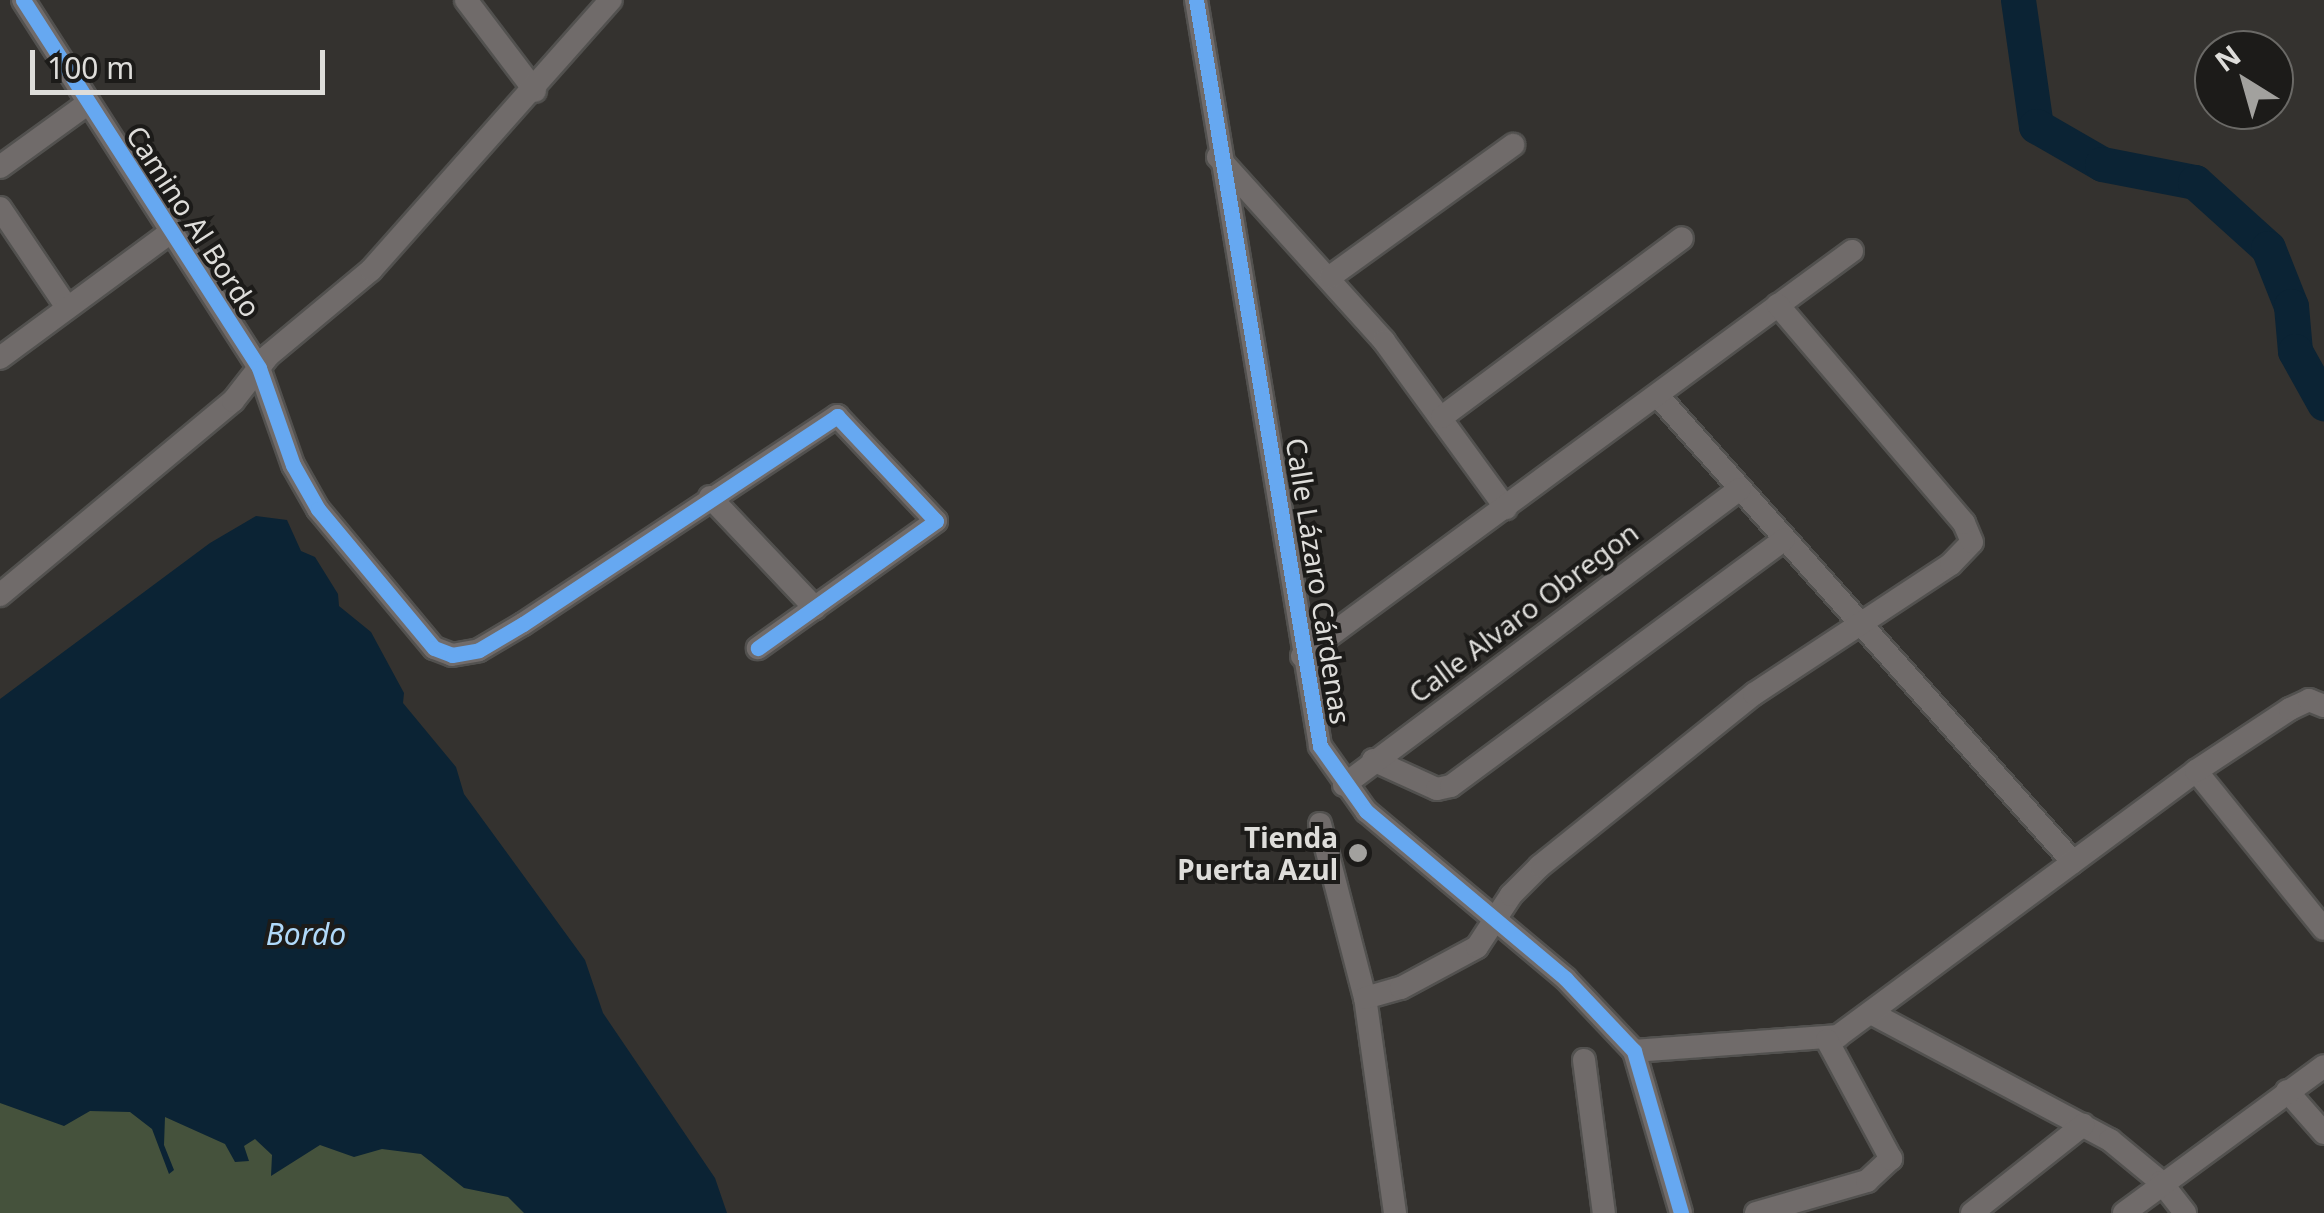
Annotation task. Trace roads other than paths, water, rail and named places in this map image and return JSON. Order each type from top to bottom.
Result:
[{"type":"street","name":"Camino Al Bordo","points":[[23,0],[258,368],[293,465],[318,509],[416,631],[452,655],[479,650],[710,497]]},
{"type":"street","points":[[466,0],[535,91]]},
{"type":"street","points":[[0,595],[232,401],[258,368],[371,270],[535,91],[611,0]]},
{"type":"street","name":"Calle Lázaro Cárdenas","points":[[1196,0],[1218,157],[1273,449],[1302,656],[1320,746],[1344,785],[1566,980],[1634,1051],[1681,1213]]},
{"type":"street","points":[[0,167],[87,104]]},
{"type":"street","points":[[1330,277],[1513,146]]},
{"type":"street","points":[[1218,157],[1330,277],[1442,417],[1506,508]]},
{"type":"street","points":[[0,208],[66,306]]},
{"type":"street","points":[[0,358],[170,232]]},
{"type":"street","points":[[1442,417],[1682,238]]},
{"type":"street","points":[[1302,656],[1852,251]]},
{"type":"street","points":[[1366,998],[1462,958],[1540,866],[1730,712],[1952,564],[1972,542],[1964,522],[1778,304]]},
{"type":"street","points":[[1658,396],[2072,862]]},
{"type":"street","points":[[758,648],[816,608],[936,522],[837,416],[710,497],[816,608]]},
{"type":"street","name":"Calle Alvaro Obregon","points":[[1344,785],[1739,489]]},
{"type":"street","points":[[1373,760],[1437,789],[1451,786],[1784,540]]},
{"type":"street","points":[[1634,1051],[1827,1040],[1871,1013],[2196,772],[2290,709],[2309,700],[2324,706]]},
{"type":"street","points":[[2196,772],[2324,929]]},
{"type":"street","points":[[1320,824],[1366,998],[1396,1213]]},
{"type":"street","points":[[1871,1013],[2084,1125],[2161,1182],[2185,1213]]},
{"type":"street","points":[[1756,1213],[1867,1181],[1891,1159],[1827,1040]]},
{"type":"street","points":[[1584,1060],[1604,1213]]},
{"type":"street","points":[[2124,1213],[2161,1182],[2324,1066]]},
{"type":"street","points":[[2287,1091],[2324,1133]]},
{"type":"street","points":[[1972,1213],[2084,1125]]},
{"type":"water","name":"Bordo","points":[[256,516],[287,520],[301,551],[315,557],[338,594],[339,606],[371,632],[404,693],[403,703],[456,767],[464,794],[585,960],[603,1013],[715,1178],[727,1213],[524,1213],[508,1197],[464,1188],[421,1154],[382,1149],[354,1157],[320,1145],[271,1176],[272,1155],[255,1139],[244,1146],[249,1161],[235,1162],[225,1144],[165,1117],[164,1145],[174,1170],[169,1174],[152,1129],[130,1112],[90,1111],[64,1126],[0,1103],[0,699],[210,543]]},
{"type":"waterway","points":[[2018,0],[2036,126],[2102,164],[2195,182],[2268,248],[2291,306],[2295,351],[2324,403]]},
{"type":"place","name":"Tienda Puerta Azul","points":[[1358,853]]}]
